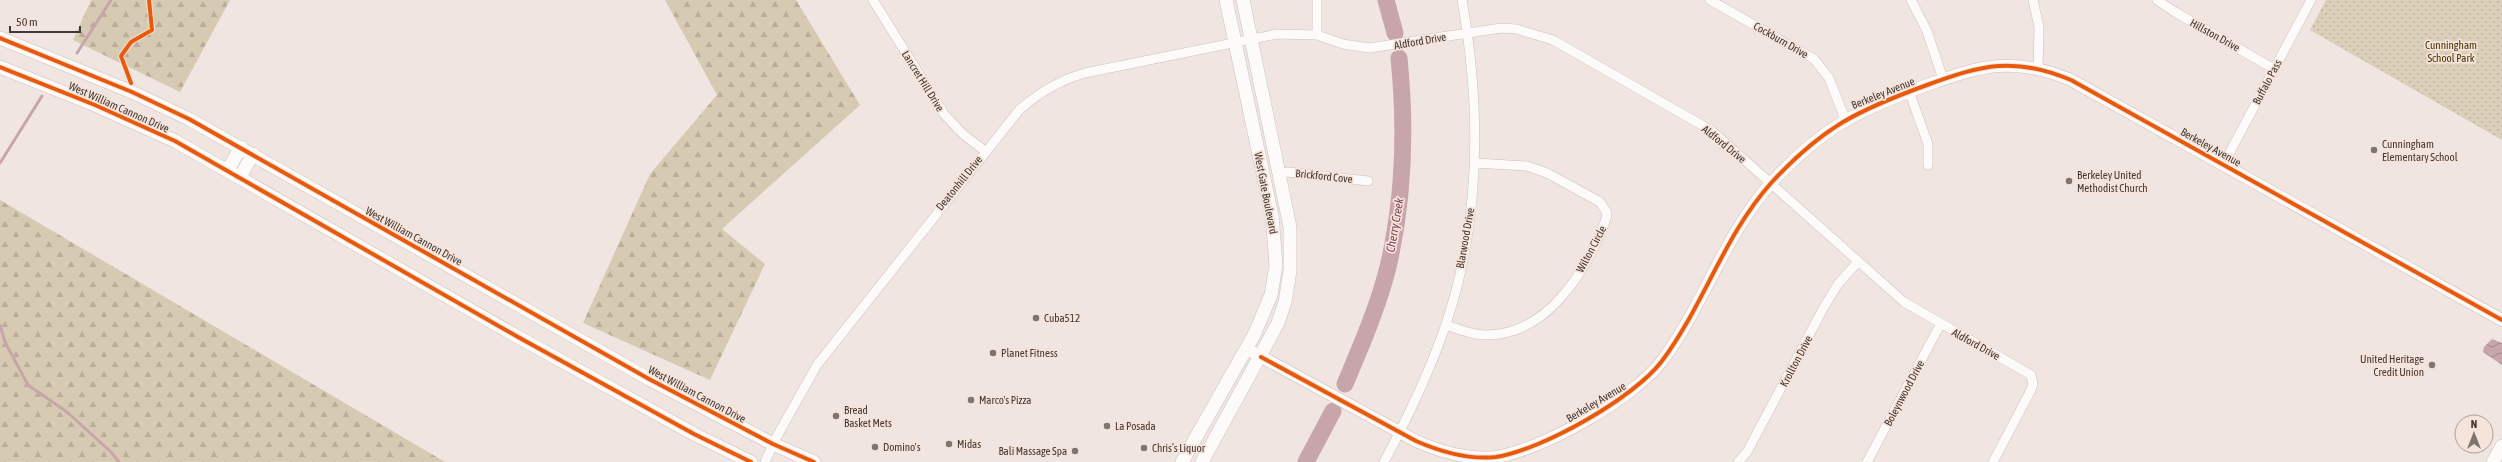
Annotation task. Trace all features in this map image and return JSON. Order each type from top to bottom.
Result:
[{"type":"main road","name":"West Gate Boulevard","points":[[1182,462],[1247,349],[1271,295],[1276,265],[1275,240],[1226,0]]},
{"type":"main road","name":"West Gate Boulevard","points":[[1202,462],[1261,357],[1278,323],[1285,302],[1290,271],[1290,227],[1243,0]]},
{"type":"main road","name":"West William Cannon Drive","points":[[0,38],[132,92],[247,150],[649,379],[773,444],[814,462]]},
{"type":"main road","name":"West William Cannon Drive","points":[[0,67],[135,122],[228,170],[518,337],[694,434],[751,462]]},
{"type":"main road","points":[[228,170],[247,150]]},
{"type":"main road","points":[[240,177],[247,150]]},
{"type":"main road","points":[[1193,442],[1210,449]]},
{"type":"main road","points":[[2493,462],[2502,446]]},
{"type":"street","name":"Lancret Hill Drive","points":[[873,0],[944,114],[964,135],[985,151]]},
{"type":"street","points":[[1317,35],[1318,0]]},
{"type":"street","name":"Blarwood Drive","points":[[1384,462],[1400,432],[1446,325],[1464,252],[1475,163],[1474,85],[1462,0]]},
{"type":"street","name":"Cockburn Drive","points":[[1710,0],[1814,59],[1829,78],[1844,119]]},
{"type":"street","points":[[1911,0],[1927,31],[1943,79]]},
{"type":"street","points":[[2033,0],[2039,27],[2038,68]]},
{"type":"street","name":"Hillston Drive","points":[[2157,0],[2175,12],[2274,68]]},
{"type":"street","name":"Buffalo Pass","points":[[2223,164],[2311,0]]},
{"type":"street","name":"Aldford Drive","points":[[1251,38],[1289,33],[1317,35],[1343,44],[1368,48],[1489,29],[1516,29],[1553,40],[1712,132],[1857,263],[1904,302],[1940,325],[2026,371],[2033,379],[2031,390],[1993,462]]},
{"type":"street","name":"Deatonhill Drive","points":[[766,462],[773,444],[817,365],[985,151],[1020,109],[1032,98],[1059,82],[1085,73],[1251,38]]},
{"type":"street","name":"Berkeley Avenue","points":[[1247,349],[1416,441],[1448,453],[1496,459],[1523,450],[1551,438],[1607,408],[1653,373],[1673,345],[1735,232],[1770,184],[1818,137],[1844,119],[1868,107],[1910,91],[1985,66],[2013,64],[2038,68],[2071,80],[2502,320]]},
{"type":"street","points":[[1910,91],[1928,144],[1928,165]]},
{"type":"street","name":"Wilton Circle","points":[[1446,325],[1477,334],[1493,334],[1519,328],[1548,311],[1563,296],[1580,272],[1606,219],[1607,213],[1600,202],[1547,173],[1527,166],[1475,163]]},
{"type":"street","name":"Brickford Cove","points":[[1280,174],[1287,172],[1368,181]]},
{"type":"street","name":"Krollton Drive","points":[[1738,462],[1747,452],[1824,307],[1838,284],[1857,263]]},
{"type":"street","name":"Boleynwood Drive","points":[[1867,462],[1940,325]]},
{"type":"green space","points":[[91,0],[230,0],[180,92],[73,40]]},
{"type":"green space","points":[[665,0],[796,0],[860,105],[722,229],[765,264],[710,380],[583,323],[650,174],[717,95]]},
{"type":"green space","name":"Cunningham School Park","points":[[2326,0],[2502,0],[2502,140],[2310,30]]},
{"type":"green space","points":[[0,200],[445,462],[0,462]]},
{"type":"water","points":[[2492,339],[2502,343],[2502,365],[2483,352],[2484,347]]},
{"type":"waterway","points":[[77,53],[111,0]]},
{"type":"waterway","name":"Cherry Creek","points":[[1386,0],[1395,33]]},
{"type":"waterway","name":"Cherry Creek","points":[[1345,384],[1369,326],[1379,297],[1388,267],[1393,241],[1400,189],[1403,137],[1399,58]]},
{"type":"waterway","points":[[0,163],[42,96]]},
{"type":"waterway","points":[[0,325],[5,342],[28,385],[67,412],[111,452],[119,462]]},
{"type":"waterway","name":"Cherry Creek","points":[[1306,462],[1333,411]]},
{"type":"cycle path","points":[[131,83],[121,56],[131,42],[152,30],[149,0]]},
{"type":"cycle path","points":[[0,38],[132,92],[189,119],[649,379],[773,444],[814,462]]},
{"type":"cycle path","points":[[1261,357],[1416,441],[1435,449],[1465,456],[1486,458],[1515,452],[1537,444],[1586,420],[1609,406],[1631,391],[1662,361],[1690,317],[1740,224],[1772,182],[1808,147],[1843,122],[1881,103],[1965,72],[1998,66],[2032,68],[2071,80],[2502,320]]},
{"type":"cycle path","points":[[0,67],[95,105],[175,141],[518,337],[694,434],[751,462]]},
{"type":"place","name":"Cunningham Elementary School","points":[[2374,150]]},
{"type":"place","name":"Berkeley United Methodist Church","points":[[2069,181]]},
{"type":"place","name":"Cuba512","points":[[1036,318]]},
{"type":"place","name":"Planet Fitness","points":[[993,353]]},
{"type":"place","name":"United Heritage Credit Union","points":[[2432,365]]},
{"type":"place","name":"Marco's Pizza","points":[[971,400]]},
{"type":"place","name":"Bread Basket Mets","points":[[836,416]]},
{"type":"place","name":"La Posada","points":[[1107,426]]},
{"type":"place","name":"Midas","points":[[949,444]]},
{"type":"place","name":"Domino's","points":[[875,447]]},
{"type":"place","name":"Chris’s Liquor","points":[[1144,448]]},
{"type":"place","name":"Bali Massage Spa","points":[[1075,451]]}]
